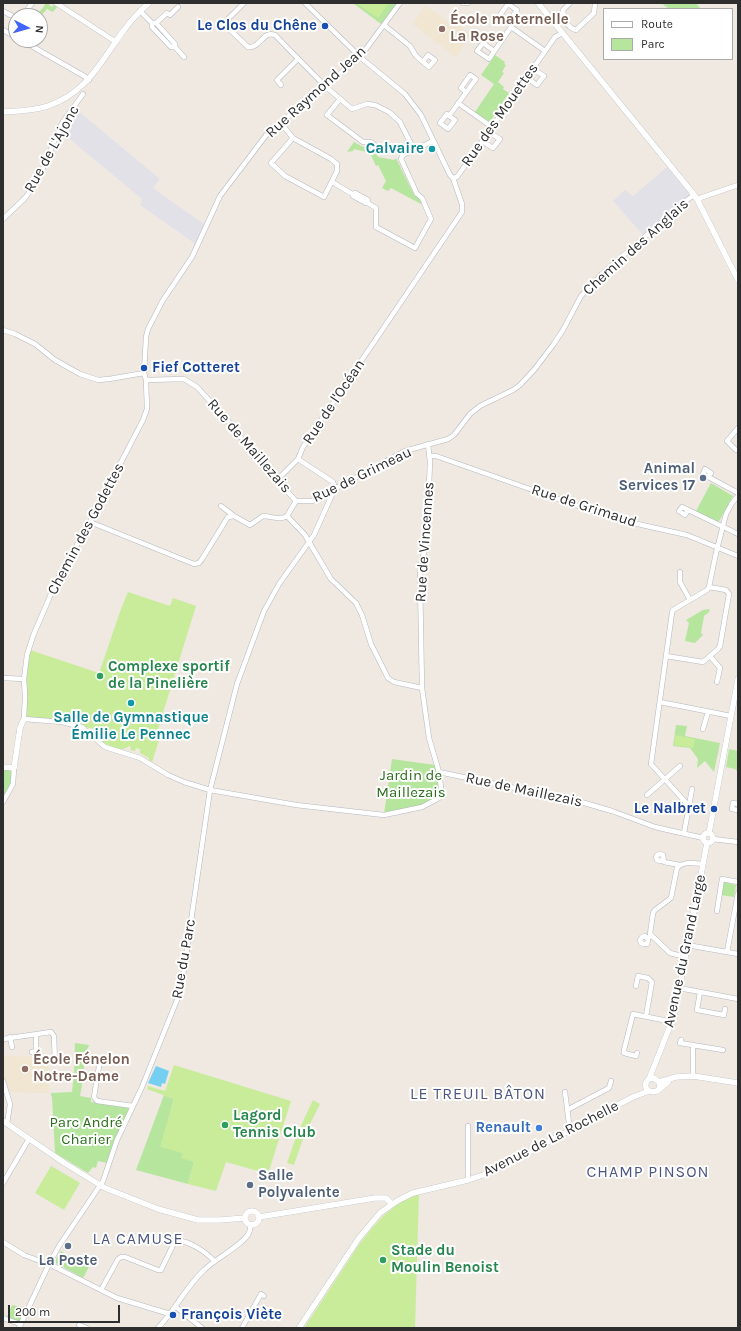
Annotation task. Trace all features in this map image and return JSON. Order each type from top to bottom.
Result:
[{"type":"street","points":[[56,3],[116,42]]},
{"type":"street","points":[[3,112],[24,111],[47,106],[68,97],[88,80],[127,25],[149,3]]},
{"type":"street","points":[[244,3],[227,20],[226,23],[227,27],[248,47],[251,48],[255,46],[268,34],[273,34],[325,86],[352,109],[368,104],[389,112],[398,119],[414,150]]},
{"type":"street","name":"Rue de l'Océan","points":[[306,3],[360,57],[405,94],[420,115],[450,175],[453,178],[462,204],[462,212],[303,447],[298,459],[333,482],[335,488]]},
{"type":"street","name":"Rue Raymond Jean","points":[[144,373],[146,337],[152,320],[192,257],[220,196],[268,134],[360,57],[400,3]]},
{"type":"street","points":[[463,3],[468,3]]},
{"type":"street","points":[[538,3],[695,197],[738,280]]},
{"type":"street","points":[[570,3],[563,10],[566,22],[572,28]]},
{"type":"street","name":"Rue des Mouettes","points":[[453,178],[456,177],[489,132],[555,37],[572,28],[576,30],[579,29],[594,13],[595,3]]},
{"type":"street","points":[[178,7],[170,15],[168,12],[154,23],[152,27],[171,47],[175,47],[184,57]]},
{"type":"street","points":[[140,11],[154,23]]},
{"type":"street","points":[[509,21],[511,27],[545,52]]},
{"type":"street","points":[[384,25],[410,46],[416,56],[423,62]]},
{"type":"street","points":[[494,51],[511,27]]},
{"type":"street","points":[[35,48],[84,76],[88,80]]},
{"type":"street","points":[[281,85],[277,80],[298,59]]},
{"type":"street","points":[[526,78],[537,85],[544,76],[533,68]]},
{"type":"street","points":[[449,116],[466,92]]},
{"type":"street","name":"Rue de L'Ajonc","points":[[3,219],[25,198],[38,180],[62,123],[83,94]]},
{"type":"street","points":[[340,99],[327,115],[363,142],[371,142],[374,144],[374,149]]},
{"type":"street","points":[[458,103],[492,127]]},
{"type":"street","points":[[281,123],[293,138],[331,158],[337,164],[337,171],[324,197],[285,176],[271,163],[293,138]]},
{"type":"street","points":[[482,141],[493,148],[500,139],[489,132]]},
{"type":"street","points":[[332,182],[354,195],[355,193],[368,200],[366,202],[376,208],[376,227],[415,248],[431,219],[422,198],[417,194],[401,159],[403,155],[433,141]]},
{"type":"street","name":"Chemin des Anglais","points":[[428,444],[448,439],[454,435],[470,414],[480,406],[520,385],[534,370],[553,345],[563,330],[581,296],[602,274],[687,200],[738,185]]},
{"type":"street","points":[[409,245],[418,243]]},
{"type":"street","points":[[3,330],[35,344],[55,360],[80,374],[98,380],[144,373],[146,380]]},
{"type":"street","name":"Rue de Maillezais","points":[[146,380],[184,379],[198,387],[230,423],[254,455],[296,501],[287,516],[310,542],[331,579],[356,603],[362,615],[371,644],[388,678],[394,682],[422,688]]},
{"type":"street","name":"Chemin des Godettes","points":[[24,719],[24,679],[27,655],[33,636],[57,580],[90,522],[143,420],[147,409],[146,380]]},
{"type":"street","points":[[738,428],[727,441],[736,450],[738,450]]},
{"type":"street","name":"Rue de Vincennes","points":[[422,688],[420,564],[426,546],[427,533],[430,456],[428,444]]},
{"type":"street","name":"Rue de Grimeau","points":[[296,501],[312,501],[405,451],[428,444]]},
{"type":"street","name":"Rue de Grimaud","points":[[430,456],[436,456],[615,519],[687,535],[738,556]]},
{"type":"street","points":[[277,480],[298,459]]},
{"type":"street","points":[[689,806],[651,764],[672,612],[707,590],[709,587],[717,547],[726,514],[738,495],[708,477]]},
{"type":"street","points":[[210,790],[237,684],[264,611],[279,584],[310,542],[335,488]]},
{"type":"street","points":[[221,506],[234,516],[250,524],[263,516],[284,519],[287,516]]},
{"type":"street","points":[[688,510],[738,534]]},
{"type":"street","points":[[90,522],[194,564],[199,563],[202,559],[228,517],[234,516]]},
{"type":"street","points":[[680,572],[680,582],[690,600]]},
{"type":"street","points":[[666,656],[702,662],[720,646],[729,594],[726,590],[709,587]]},
{"type":"street","points":[[710,656],[720,668],[718,682]]},
{"type":"street","points":[[3,678],[24,679]]},
{"type":"street","points":[[709,833],[738,679]]},
{"type":"street","points":[[3,802],[12,784],[20,728],[24,719],[62,722],[82,727],[105,747],[140,758],[168,775],[201,788],[296,805],[384,815],[417,808],[439,798],[441,788],[439,772],[430,738],[422,688]]},
{"type":"street","points":[[660,702],[731,716]]},
{"type":"street","points":[[703,729],[708,712]]},
{"type":"street","points":[[647,795],[680,766]]},
{"type":"street","points":[[3,767],[14,768]]},
{"type":"street","name":"Rue de Maillezais","points":[[439,772],[581,802],[612,811],[655,828],[703,838]]},
{"type":"street","points":[[684,833],[692,789]]},
{"type":"street","name":"Rue du Parc","points":[[19,1326],[48,1264],[104,1181],[117,1140],[133,1106],[181,990],[210,790]]},
{"type":"street","points":[[738,804],[733,803],[732,809],[738,810]]},
{"type":"street","points":[[709,833],[704,835],[704,840],[707,843],[713,838]]},
{"type":"street","points":[[709,833],[713,838],[738,842]]},
{"type":"street","name":"Avenue du Grand Large","points":[[646,1085],[673,1022],[707,843]]},
{"type":"street","points":[[663,860],[664,862],[677,865],[690,862],[702,864]]},
{"type":"street","points":[[677,865],[671,898],[655,910],[652,917],[649,937],[670,953],[685,957]]},
{"type":"street","points":[[717,911],[722,879],[738,882]]},
{"type":"street","points":[[727,952],[738,893]]},
{"type":"street","points":[[688,945],[738,954]]},
{"type":"street","points":[[636,986],[638,976],[648,978],[652,982],[646,1016]]},
{"type":"street","points":[[679,988],[738,999]]},
{"type":"street","points":[[700,992],[697,1010],[724,1015],[725,1009]]},
{"type":"street","points":[[637,1053],[636,1056],[624,1053],[633,1014],[673,1022]]},
{"type":"street","points":[[3,1039],[51,1032],[53,1034],[55,1062]]},
{"type":"street","points":[[32,1052],[36,1052],[36,1034]]},
{"type":"street","points":[[10,1037],[12,1047]]},
{"type":"street","points":[[681,1040],[680,1043],[723,1050]]},
{"type":"street","points":[[693,1045],[693,1076]]},
{"type":"street","name":"Avenue du Grand Large","points":[[658,1058],[655,1071],[658,1083]]},
{"type":"street","points":[[100,1060],[94,1097],[95,1100],[133,1106]]},
{"type":"street","points":[[649,1079],[658,1083],[674,1078],[693,1076],[738,1083]]},
{"type":"street","points":[[3,1080],[10,1104],[5,1123],[100,1185],[158,1209],[184,1217],[212,1221],[245,1218]]},
{"type":"street","points":[[567,1110],[609,1088],[611,1081]]},
{"type":"street","name":"Avenue de La Rochelle","points":[[633,1096],[649,1091],[655,1092],[658,1083]]},
{"type":"street","points":[[646,1085],[649,1091]]},
{"type":"street","name":"Avenue de La Rochelle","points":[[299,1328],[362,1233],[380,1213],[392,1204],[413,1193],[468,1180],[489,1173],[633,1096],[646,1085]]},
{"type":"street","points":[[565,1092],[570,1131]]},
{"type":"street","points":[[468,1126],[468,1180]]},
{"type":"street","points":[[3,1183],[29,1139]]},
{"type":"street","points":[[259,1217],[375,1198],[386,1198],[392,1204]]},
{"type":"street","points":[[245,1218],[246,1214],[251,1211],[256,1212],[259,1217]]},
{"type":"street","points":[[251,1224],[257,1222],[259,1217]]},
{"type":"street","points":[[245,1218],[248,1223],[251,1224]]},
{"type":"street","points":[[158,1328],[176,1307],[195,1280],[214,1261],[244,1240],[248,1234],[251,1224]]},
{"type":"street","points":[[101,1290],[118,1259],[121,1257],[125,1257],[161,1270],[174,1243],[177,1241],[181,1241],[206,1252],[214,1261]]},
{"type":"street","points":[[3,1242],[24,1254],[48,1264],[117,1298],[170,1314]]},
{"type":"street","points":[[242,1328],[261,1294],[264,1296]]},
{"type":"street","points":[[176,1307],[202,1328]]},
{"type":"street","points":[[3,1318],[19,1326]]},
{"type":"street","points":[[79,1325],[88,1328]]},
{"type":"shaded area","name":"École maternelle La Rose","points":[[425,5],[451,24],[453,21],[470,34],[456,58],[413,24]]},
{"type":"shaded area","points":[[76,109],[160,179],[153,188],[205,225],[197,245],[140,205],[142,199],[61,132]]},
{"type":"shaded area","points":[[667,167],[690,195],[643,235],[613,201],[625,190],[633,196]]},
{"type":"shaded area","name":"École Fénelon Notre-Dame","points":[[3,1056],[48,1057],[49,1093],[6,1092],[3,1081]]},
{"type":"green space","points":[[43,3],[50,3],[49,5],[52,7],[54,5],[57,7],[53,12],[48,8],[43,8],[45,5]]},
{"type":"green space","points":[[353,3],[397,3],[381,24]]},
{"type":"green space","points":[[356,3],[389,3],[378,18]]},
{"type":"green space","points":[[661,3],[696,3],[700,8],[668,8]]},
{"type":"green space","points":[[495,55],[505,62],[504,64],[506,65],[502,72],[504,73],[498,82],[504,87],[503,89],[509,93],[490,122],[475,112],[494,84],[481,75]]},
{"type":"green space","points":[[354,142],[363,147],[371,144],[373,151],[376,151],[378,157],[394,160],[396,158],[414,195],[421,198],[423,205],[391,188],[388,191],[382,188],[386,181],[378,165],[376,166],[370,153],[354,149],[353,151],[347,152]]},
{"type":"green space","points":[[711,483],[733,496],[718,523],[696,511]]},
{"type":"green space","name":"Complexe sportif de la Pinelière","points":[[128,592],[170,606],[173,598],[196,606],[158,729],[162,731],[152,762],[149,758],[140,753],[140,749],[136,748],[135,751],[130,750],[131,747],[129,746],[120,749],[106,744],[93,735],[96,728],[94,727],[93,729],[72,723],[25,718],[25,679],[30,650],[99,673]]},
{"type":"green space","points":[[710,609],[704,616],[701,633],[703,635],[695,643],[685,641],[689,623],[686,620],[703,610]]},
{"type":"green space","points":[[676,725],[687,726],[685,736],[720,743],[714,772],[705,761],[697,768],[698,759],[690,748],[673,746]]},
{"type":"green space","points":[[675,735],[695,739],[693,748],[674,745]]},
{"type":"green space","points":[[729,749],[738,751],[738,772],[735,769],[726,767]]},
{"type":"green space","name":"Jardin de Maillezais","points":[[392,759],[435,765],[440,786],[435,798],[414,808],[384,814]]},
{"type":"green space","points":[[3,768],[14,768],[13,784],[3,802]]},
{"type":"green space","points":[[724,882],[736,885],[734,897],[721,895]]},
{"type":"green space","name":"Parc André Charier","points":[[75,1043],[89,1045],[84,1057],[84,1073],[80,1096],[91,1098],[91,1102],[127,1107],[130,1109],[119,1131],[107,1163],[98,1161],[96,1168],[93,1167],[88,1173],[55,1153],[51,1093],[72,1092]]},
{"type":"green space","name":"Lagord Tennis Club","points":[[174,1065],[291,1101],[268,1174],[226,1162],[216,1191],[188,1184],[194,1162],[181,1158],[183,1153],[160,1147],[174,1099],[147,1089],[148,1086],[165,1091]]},
{"type":"green space","points":[[164,1095],[174,1099],[161,1146],[183,1153],[194,1162],[188,1184],[136,1170]]},
{"type":"green space","points":[[313,1100],[320,1104],[304,1136],[294,1165],[287,1163],[297,1134]]},
{"type":"green space","points":[[51,1166],[80,1183],[64,1210],[35,1193]]},
{"type":"green space","name":"Stade du Moulin Benoist","points":[[419,1194],[415,1328],[304,1328],[360,1243],[373,1227],[385,1214],[404,1200]]},
{"type":"green space","points":[[61,1251],[89,1267],[83,1278],[54,1262]]},
{"type":"green space","points":[[12,1305],[21,1307],[21,1309],[26,1311],[20,1324],[6,1319]]},
{"type":"water","points":[[156,1066],[169,1071],[165,1084],[162,1083],[161,1087],[148,1083]]},
{"type":"place","name":"Le Clos du Chêne","points":[[325,26]]},
{"type":"place","name":"École maternelle La Rose","points":[[442,29]]},
{"type":"place","name":"Calvaire","points":[[432,149]]},
{"type":"place","name":"Fief Cotteret","points":[[144,368]]},
{"type":"place","name":"Animal Services 17","points":[[703,478]]},
{"type":"place","name":"Complexe sportif de la Pinelière","points":[[100,676]]},
{"type":"place","name":"Salle de Gymnastique Émilie Le Pennec","points":[[131,703]]},
{"type":"place","name":"Le Nalbret","points":[[714,809]]},
{"type":"place","name":"École Fénelon Notre-Dame","points":[[25,1069]]},
{"type":"place","name":"Lagord Tennis Club","points":[[225,1125]]},
{"type":"place","name":"Renault","points":[[539,1128]]},
{"type":"place","name":"Salle Polyvalente","points":[[250,1185]]},
{"type":"place","name":"La Poste","points":[[68,1246]]},
{"type":"place","name":"Stade du Moulin Benoist","points":[[383,1260]]},
{"type":"place","name":"François Viète","points":[[173,1315]]},
{"type":"district","name":"LE TREUIL BÂTON","points":[[478,1094]]},
{"type":"district","name":"CHAMP PINSON","points":[[648,1172]]},
{"type":"district","name":"LA CAMUSE","points":[[138,1239]]}]
